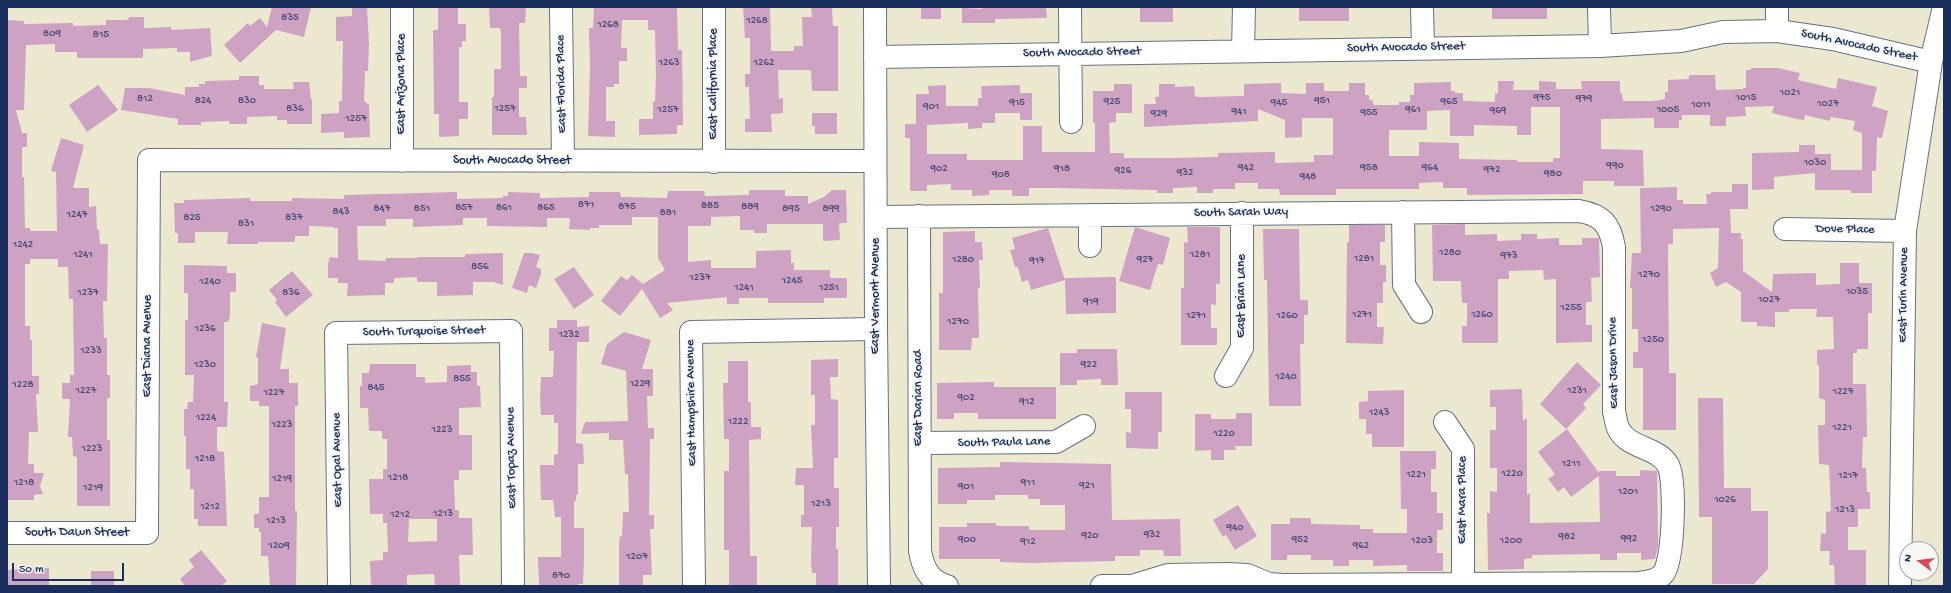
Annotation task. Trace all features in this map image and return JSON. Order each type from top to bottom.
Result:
[{"type":"street","name":"East Arizona Place","points":[[402,7],[402,161]]},
{"type":"street","name":"East Florida Place","points":[[561,7],[563,161]]},
{"type":"street","name":"East California Place","points":[[714,7],[714,162]]},
{"type":"street","name":"East Vermont Avenue","points":[[875,7],[876,329],[879,586]]},
{"type":"street","points":[[1070,7],[1071,122]]},
{"type":"street","points":[[1244,7],[1244,50]]},
{"type":"street","points":[[1422,7],[1423,48]]},
{"type":"street","points":[[1600,7],[1600,46]]},
{"type":"street","points":[[1777,7],[1777,31]]},
{"type":"street","name":"East Turin Avenue","points":[[1900,586],[1905,231],[1931,62],[1944,7]]},
{"type":"street","name":"South Avocado Street","points":[[875,57],[1244,50],[1600,46],[1681,41],[1723,32],[1777,31],[1833,38],[1931,62]]},
{"type":"street","name":"South Avocado Street","points":[[148,160],[714,162],[875,161]]},
{"type":"street","name":"East Diana Avenue","points":[[147,533],[148,160]]},
{"type":"street","name":"South Sarah Way","points":[[876,217],[1579,211],[1609,214]]},
{"type":"street","points":[[1403,212],[1404,286],[1422,312]]},
{"type":"street","name":"East Brian Lane","points":[[1226,376],[1242,348],[1242,213]]},
{"type":"street","name":"East Jason Drive","points":[[1463,584],[1638,583],[1650,581],[1663,575],[1670,561],[1672,546],[1672,479],[1668,465],[1658,456],[1612,433],[1614,412],[1614,247],[1609,214]]},
{"type":"street","points":[[1090,215],[1090,246]]},
{"type":"street","name":"East Darian Road","points":[[919,216],[920,551],[922,565],[938,582]]},
{"type":"street","name":"Dove Place","points":[[1784,229],[1905,231]]},
{"type":"street","name":"East Hampshire Avenue","points":[[694,586],[691,332],[876,329]]},
{"type":"street","name":"South Turquoise Street","points":[[336,333],[511,331]]},
{"type":"street","name":"East Topaz Avenue","points":[[511,331],[513,586]]},
{"type":"street","name":"East Opal Avenue","points":[[336,333],[339,586]]},
{"type":"street","name":"East Mara Place","points":[[1445,422],[1463,449],[1463,584]]},
{"type":"street","name":"South Paula Lane","points":[[920,443],[1056,442],[1084,426]]},
{"type":"street","name":"South Dawn Street","points":[[7,533],[147,533]]},
{"type":"street","points":[[1102,586],[1132,586],[1168,575],[1205,580],[1247,575],[1269,584],[1283,586],[1463,584]]},
{"type":"building","points":[[272,7],[311,7],[304,37],[276,30],[240,63],[224,45],[248,23],[250,26],[260,18],[267,27]]},
{"type":"building","points":[[352,7],[367,7],[369,44],[368,71],[365,71],[364,101],[369,105],[370,137],[344,138],[344,132],[321,133],[321,114],[339,113],[339,101],[342,101],[343,41],[336,41],[336,17],[352,16]]},
{"type":"building","points":[[438,7],[458,7],[458,24],[466,24],[466,41],[462,41],[462,47],[459,47],[459,102],[468,102],[468,119],[459,119],[459,136],[439,137],[439,114],[434,114],[433,30],[438,30]]},
{"type":"building","points":[[489,7],[526,7],[525,23],[519,23],[520,76],[527,76],[527,88],[519,88],[519,117],[526,117],[527,135],[492,135],[494,69],[501,69],[501,32],[500,28],[490,28]]},
{"type":"building","points":[[594,7],[677,7],[678,50],[682,50],[683,125],[677,125],[677,134],[639,135],[639,119],[653,119],[656,76],[655,30],[648,30],[648,20],[622,20],[621,48],[627,48],[627,61],[619,61],[619,84],[614,84],[614,87],[606,87],[606,121],[615,121],[615,137],[588,136],[590,67],[589,28],[593,28]]},
{"type":"building","points":[[743,7],[770,7],[771,51],[794,51],[794,46],[803,46],[802,17],[812,17],[811,7],[832,7],[833,26],[838,26],[838,91],[812,91],[811,70],[778,70],[779,99],[783,98],[783,113],[771,114],[772,132],[745,132],[745,119],[750,119],[749,87],[745,87],[745,74],[750,74],[750,38],[745,38]]},
{"type":"building","points":[[921,7],[941,7],[941,19],[921,19]]},
{"type":"building","points":[[982,7],[1046,7],[1047,18],[995,19],[995,23],[962,23],[962,8],[982,9]]},
{"type":"building","points":[[1140,7],[1173,7],[1173,22],[1140,22]]},
{"type":"building","points":[[1299,7],[1349,7],[1349,21],[1299,21]]},
{"type":"building","points":[[1492,7],[1547,7],[1547,19],[1492,19]]},
{"type":"building","points":[[130,17],[144,17],[144,28],[171,27],[171,30],[210,28],[212,56],[190,62],[190,52],[177,52],[177,48],[143,49],[143,58],[77,58],[77,52],[55,52],[55,44],[26,45],[24,110],[16,110],[22,133],[27,133],[27,147],[22,147],[25,228],[30,228],[30,231],[57,231],[56,172],[51,171],[61,138],[84,145],[73,188],[89,188],[89,207],[96,206],[97,230],[99,230],[100,244],[108,244],[107,301],[103,301],[104,338],[107,338],[107,375],[110,375],[110,398],[107,398],[107,440],[110,440],[110,506],[77,506],[77,457],[73,456],[72,437],[68,437],[70,399],[62,399],[62,383],[70,383],[70,375],[74,375],[73,299],[69,299],[68,267],[58,267],[58,259],[30,259],[30,264],[25,264],[25,326],[30,326],[30,340],[32,340],[32,376],[39,376],[39,394],[36,394],[38,432],[29,432],[28,464],[34,464],[34,473],[44,473],[40,486],[43,494],[34,495],[34,500],[7,500],[7,20],[24,21],[24,24],[73,23],[73,26],[106,25],[106,20],[127,20]]},
{"type":"building","points":[[1751,68],[1778,68],[1800,73],[1798,80],[1836,89],[1838,78],[1877,87],[1872,106],[1888,111],[1882,138],[1877,137],[1876,171],[1872,171],[1872,193],[1851,193],[1851,190],[1815,190],[1815,173],[1774,177],[1774,189],[1752,190],[1752,153],[1799,152],[1799,145],[1815,145],[1815,154],[1831,154],[1831,170],[1862,170],[1862,133],[1853,130],[1855,121],[1831,117],[1830,121],[1805,115],[1804,120],[1797,119],[1772,113],[1774,106],[1745,107],[1746,116],[1726,117],[1726,126],[1710,126],[1710,115],[1682,115],[1682,120],[1679,120],[1679,128],[1654,128],[1654,118],[1601,119],[1601,149],[1643,150],[1644,186],[1614,186],[1614,181],[1583,181],[1583,194],[1467,195],[1467,188],[1443,188],[1443,182],[1419,183],[1419,189],[1336,189],[1336,195],[1280,195],[1279,189],[1258,189],[1258,183],[1235,183],[1235,189],[1213,189],[1213,193],[1197,193],[1197,187],[1173,188],[1173,193],[1157,193],[1157,190],[1029,188],[1029,196],[1012,196],[1012,190],[989,190],[989,195],[972,196],[972,190],[951,190],[951,184],[927,185],[927,191],[910,191],[910,138],[905,138],[905,124],[916,124],[916,94],[929,94],[928,86],[946,85],[946,106],[978,106],[978,98],[982,98],[981,86],[1020,85],[1020,93],[1032,93],[1032,120],[1020,120],[1020,113],[995,113],[995,123],[982,123],[982,128],[968,129],[968,123],[927,125],[927,154],[967,154],[967,160],[1023,160],[1023,126],[1042,126],[1042,152],[1095,152],[1093,91],[1114,91],[1114,84],[1132,84],[1132,113],[1116,113],[1116,122],[1109,123],[1110,153],[1124,153],[1124,158],[1173,158],[1218,157],[1218,153],[1275,152],[1275,163],[1314,162],[1314,155],[1333,155],[1333,118],[1302,118],[1302,137],[1285,138],[1285,120],[1258,109],[1258,121],[1144,127],[1144,104],[1156,104],[1155,97],[1159,97],[1159,84],[1175,84],[1175,87],[1194,86],[1195,96],[1199,97],[1244,96],[1244,84],[1281,83],[1281,93],[1306,94],[1306,83],[1324,83],[1324,91],[1349,91],[1349,83],[1365,83],[1365,95],[1369,95],[1369,100],[1372,100],[1374,105],[1399,105],[1399,102],[1410,102],[1410,95],[1414,95],[1414,83],[1451,82],[1451,91],[1455,91],[1455,93],[1463,93],[1463,101],[1495,102],[1495,93],[1498,94],[1498,81],[1514,81],[1513,90],[1539,90],[1539,81],[1556,82],[1556,89],[1582,89],[1581,81],[1620,81],[1620,93],[1622,93],[1623,101],[1654,101],[1665,99],[1665,92],[1668,92],[1668,80],[1689,79],[1689,75],[1715,75],[1716,90],[1743,89],[1746,88],[1746,70],[1751,70]],"holes":[[[1531,107],[1560,107],[1560,158],[1553,158],[1553,162],[1459,159],[1459,143],[1419,142],[1419,156],[1389,156],[1389,130],[1427,130],[1427,111],[1450,110],[1450,136],[1474,136],[1474,125],[1517,126],[1517,135],[1531,135]]]},
{"type":"building","points":[[239,76],[259,76],[259,85],[264,85],[264,89],[294,89],[293,82],[309,82],[312,99],[312,124],[287,124],[287,120],[277,120],[277,116],[247,117],[247,124],[229,124],[229,121],[201,122],[201,125],[178,125],[178,119],[121,110],[125,88],[149,88],[185,95],[185,87],[199,87],[199,84],[205,84],[205,81],[239,80]]},
{"type":"building","points":[[98,85],[118,110],[87,132],[69,105]]},
{"type":"building","points":[[812,113],[837,113],[837,134],[815,134],[815,126],[812,126]]},
{"type":"building","points":[[1732,184],[1748,184],[1748,209],[1730,209],[1731,233],[1741,233],[1741,239],[1743,239],[1743,271],[1772,292],[1773,274],[1816,273],[1816,285],[1840,284],[1840,263],[1859,263],[1859,283],[1872,283],[1872,313],[1868,313],[1868,349],[1857,349],[1857,353],[1853,353],[1853,384],[1866,384],[1867,437],[1863,437],[1862,468],[1866,468],[1867,492],[1870,492],[1870,509],[1858,509],[1858,527],[1848,527],[1848,550],[1866,550],[1866,586],[1835,586],[1834,565],[1829,565],[1830,551],[1820,551],[1821,533],[1826,534],[1826,512],[1831,511],[1829,465],[1819,464],[1818,425],[1825,425],[1825,400],[1819,398],[1819,365],[1817,365],[1817,350],[1834,349],[1833,317],[1816,317],[1817,309],[1789,309],[1789,312],[1775,312],[1775,327],[1757,326],[1757,322],[1741,322],[1741,292],[1726,282],[1716,287],[1710,273],[1718,268],[1719,228],[1673,229],[1673,244],[1668,244],[1669,373],[1676,373],[1676,430],[1643,430],[1643,368],[1633,368],[1633,352],[1638,352],[1638,329],[1632,329],[1632,288],[1630,288],[1632,253],[1641,253],[1640,188],[1677,187],[1677,200],[1683,200],[1683,204],[1707,204],[1706,194],[1711,194],[1711,192],[1732,192]]},
{"type":"building","points":[[749,190],[785,190],[785,196],[808,196],[808,204],[824,197],[832,190],[846,190],[847,223],[839,223],[840,240],[823,241],[823,224],[767,224],[767,233],[754,233],[754,230],[740,230],[740,216],[711,217],[711,226],[688,226],[688,262],[711,260],[711,268],[756,268],[756,251],[791,250],[791,263],[794,263],[794,270],[830,270],[830,278],[847,278],[847,298],[824,298],[824,303],[768,303],[768,298],[739,298],[739,304],[727,304],[727,297],[667,303],[673,310],[660,318],[642,289],[620,316],[601,301],[621,276],[627,280],[632,275],[643,284],[665,270],[658,258],[658,217],[632,217],[632,225],[599,225],[599,228],[590,228],[590,230],[569,229],[570,218],[547,218],[547,227],[487,226],[487,218],[463,218],[463,225],[413,227],[413,219],[386,219],[386,226],[357,226],[358,260],[386,261],[386,258],[465,257],[465,254],[503,253],[503,285],[493,282],[473,282],[473,295],[437,296],[437,282],[417,282],[417,277],[394,278],[394,283],[385,283],[385,295],[347,296],[348,283],[338,283],[338,278],[328,278],[328,263],[330,257],[338,258],[338,228],[309,226],[309,236],[295,236],[295,242],[258,242],[258,244],[227,244],[228,232],[195,232],[195,243],[178,243],[178,233],[175,233],[174,203],[184,203],[184,200],[250,198],[250,201],[292,201],[292,198],[344,199],[344,195],[457,192],[457,199],[503,198],[503,196],[508,196],[508,192],[540,193],[540,198],[589,197],[589,192],[620,192],[621,197],[667,198],[668,191],[704,191],[705,196],[749,195]]},
{"type":"building","points":[[1465,224],[1465,235],[1497,234],[1497,241],[1521,240],[1521,234],[1537,234],[1537,239],[1559,238],[1559,245],[1582,245],[1582,238],[1599,238],[1600,277],[1591,278],[1592,302],[1586,302],[1586,325],[1592,325],[1592,342],[1556,343],[1556,279],[1544,280],[1543,270],[1509,271],[1509,279],[1498,279],[1498,343],[1462,343],[1462,326],[1467,326],[1467,303],[1462,303],[1461,281],[1433,281],[1432,225]]},
{"type":"building","points":[[1349,225],[1385,225],[1385,242],[1380,242],[1380,265],[1386,265],[1386,282],[1383,282],[1383,303],[1377,303],[1377,327],[1384,327],[1383,344],[1346,343],[1347,242],[1349,242]]},
{"type":"building","points":[[1135,227],[1170,238],[1163,265],[1158,264],[1150,290],[1119,281]]},
{"type":"building","points":[[1187,227],[1220,227],[1220,284],[1216,284],[1216,305],[1211,304],[1211,328],[1217,328],[1217,345],[1181,345],[1181,288],[1184,288],[1184,242],[1188,243]]},
{"type":"building","points":[[1048,228],[1065,280],[1031,290],[1028,280],[1022,282],[1018,267],[1015,267],[1010,250],[1015,249],[1012,238]]},
{"type":"building","points":[[1263,229],[1299,229],[1300,300],[1308,300],[1308,315],[1304,315],[1304,344],[1300,344],[1301,406],[1269,406],[1267,280],[1264,280]]},
{"type":"building","points":[[975,231],[975,242],[982,242],[983,260],[979,260],[979,338],[972,338],[971,350],[939,350],[939,293],[943,293],[943,232]]},
{"type":"building","points":[[524,253],[540,255],[536,267],[541,269],[541,274],[536,288],[529,285],[527,293],[512,288]]},
{"type":"building","points":[[184,265],[227,266],[227,273],[236,273],[236,292],[230,292],[230,316],[228,322],[224,322],[224,402],[228,402],[227,427],[217,427],[217,451],[224,452],[227,526],[198,526],[198,519],[194,519],[194,489],[190,489],[190,469],[186,469],[186,436],[184,436],[184,409],[187,409],[188,402],[193,402],[194,375],[185,375],[185,320],[188,320],[188,293],[184,293]]},
{"type":"building","points":[[574,267],[594,295],[574,309],[554,279]]},
{"type":"building","points":[[292,271],[313,295],[286,317],[275,302],[277,300],[269,290]]},
{"type":"building","points":[[1116,277],[1116,313],[1066,314],[1065,278]]},
{"type":"building","points":[[557,320],[577,320],[577,327],[589,326],[589,342],[577,342],[576,443],[583,444],[584,464],[578,464],[578,495],[576,495],[576,501],[574,501],[574,528],[584,528],[583,584],[578,584],[578,586],[539,586],[538,557],[561,557],[561,517],[555,517],[553,500],[541,500],[540,465],[554,465],[554,455],[558,454],[558,423],[554,423],[554,415],[541,415],[540,398],[541,377],[553,377],[554,351],[549,351],[549,328],[557,328]]},
{"type":"building","points":[[262,323],[286,328],[280,369],[289,369],[289,383],[298,383],[298,406],[295,406],[295,511],[297,511],[296,586],[270,586],[268,556],[261,556],[261,532],[259,532],[259,528],[254,528],[254,514],[259,514],[259,497],[269,497],[269,406],[259,406],[259,401],[250,401],[250,386],[258,384],[258,358],[256,357]]},
{"type":"building","points":[[624,332],[651,340],[642,369],[653,369],[653,396],[647,396],[648,428],[654,428],[654,439],[650,439],[649,515],[654,515],[654,529],[650,529],[652,575],[643,575],[643,586],[619,586],[619,544],[620,536],[622,536],[623,512],[629,512],[628,474],[625,474],[623,440],[609,440],[609,433],[581,434],[585,422],[628,421],[626,371],[601,364],[607,344]]},
{"type":"building","points":[[1077,349],[1117,349],[1118,385],[1101,385],[1101,379],[1077,380],[1077,385],[1060,385],[1060,353],[1077,353]]},
{"type":"building","points":[[838,359],[838,377],[830,377],[831,399],[838,400],[838,458],[834,458],[834,488],[839,488],[839,527],[836,527],[836,549],[838,549],[838,586],[816,586],[816,573],[812,573],[811,560],[812,527],[801,527],[801,515],[804,515],[804,485],[795,485],[796,468],[813,468],[811,425],[815,425],[815,395],[811,395],[811,360]]},
{"type":"building","points":[[728,361],[748,361],[748,402],[751,402],[751,427],[761,427],[761,439],[749,440],[750,556],[757,556],[757,586],[729,586],[729,550],[724,550],[724,471],[729,471],[729,439],[724,439],[723,383],[728,383]]},
{"type":"building","points":[[1577,362],[1601,385],[1583,404],[1586,408],[1566,429],[1540,404]]},
{"type":"building","points":[[370,364],[416,364],[416,377],[425,377],[425,383],[447,382],[447,366],[471,365],[471,372],[477,372],[477,386],[480,386],[481,407],[459,408],[459,435],[472,435],[472,470],[459,470],[459,480],[454,480],[455,510],[459,510],[459,518],[472,518],[473,555],[459,555],[460,586],[435,586],[434,574],[407,575],[407,586],[371,586],[370,561],[383,560],[383,552],[388,552],[387,523],[383,523],[383,514],[370,514],[369,479],[383,479],[383,469],[387,469],[387,439],[382,439],[382,431],[369,431],[368,408],[360,408],[360,386],[362,386],[362,373],[369,373]],"holes":[[[409,519],[437,519],[437,541],[408,542]]]},
{"type":"building","points":[[994,382],[994,387],[1056,387],[1056,419],[978,419],[978,413],[954,413],[954,419],[937,419],[937,383]]},
{"type":"building","points":[[1522,389],[1523,421],[1527,418],[1527,495],[1530,493],[1530,523],[1600,522],[1599,476],[1571,497],[1564,487],[1558,492],[1548,479],[1555,474],[1538,452],[1567,429],[1599,473],[1599,471],[1616,471],[1616,476],[1640,476],[1640,470],[1657,471],[1658,546],[1655,559],[1641,560],[1641,553],[1617,553],[1617,560],[1600,560],[1600,554],[1532,555],[1532,558],[1524,559],[1524,569],[1488,570],[1487,513],[1490,513],[1490,491],[1497,492],[1497,468],[1490,468],[1490,430],[1496,430],[1496,407],[1490,407],[1490,390]]},
{"type":"building","points":[[1404,390],[1404,447],[1372,447],[1372,434],[1366,434],[1366,419],[1359,419],[1359,402],[1368,401],[1368,391]]},
{"type":"building","points":[[1125,392],[1162,392],[1162,432],[1158,432],[1158,449],[1126,448],[1126,432],[1131,433],[1131,409],[1125,409]]},
{"type":"building","points":[[1698,398],[1723,398],[1724,488],[1751,488],[1751,511],[1768,511],[1768,569],[1754,584],[1712,584],[1712,517],[1699,517]]},
{"type":"building","points":[[1236,413],[1252,413],[1252,446],[1235,446],[1236,450],[1224,450],[1224,460],[1211,460],[1211,450],[1195,451],[1195,414],[1211,414],[1211,419],[1236,419]]},
{"type":"building","points":[[1400,451],[1436,451],[1436,469],[1431,469],[1431,492],[1437,492],[1437,513],[1443,513],[1443,530],[1437,530],[1437,553],[1443,553],[1443,571],[1407,571],[1407,565],[1373,566],[1373,560],[1349,560],[1349,566],[1333,566],[1333,560],[1311,560],[1311,555],[1287,555],[1287,560],[1271,560],[1271,524],[1290,524],[1290,518],[1311,518],[1311,524],[1360,525],[1360,529],[1373,529],[1373,533],[1407,533],[1407,509],[1401,509]]},
{"type":"building","points":[[1000,462],[1111,464],[1112,520],[1180,519],[1181,556],[1164,556],[1163,550],[1140,550],[1140,556],[1115,556],[1115,561],[1029,563],[1000,562],[1000,559],[939,559],[939,527],[967,527],[967,523],[996,523],[996,526],[1029,526],[1029,530],[1065,530],[1065,505],[1040,505],[1040,499],[1028,499],[1028,495],[995,495],[995,500],[967,500],[967,504],[938,504],[938,468],[1000,467]]},
{"type":"building","points":[[1238,505],[1257,536],[1235,550],[1226,535],[1223,537],[1213,520]]},
{"type":"building","points":[[201,550],[227,581],[221,586],[185,586],[180,579],[194,567],[189,560]]},
{"type":"building","points":[[49,568],[49,586],[7,586],[7,570]]},
{"type":"building","points":[[91,571],[114,571],[114,586],[91,586]]}]
